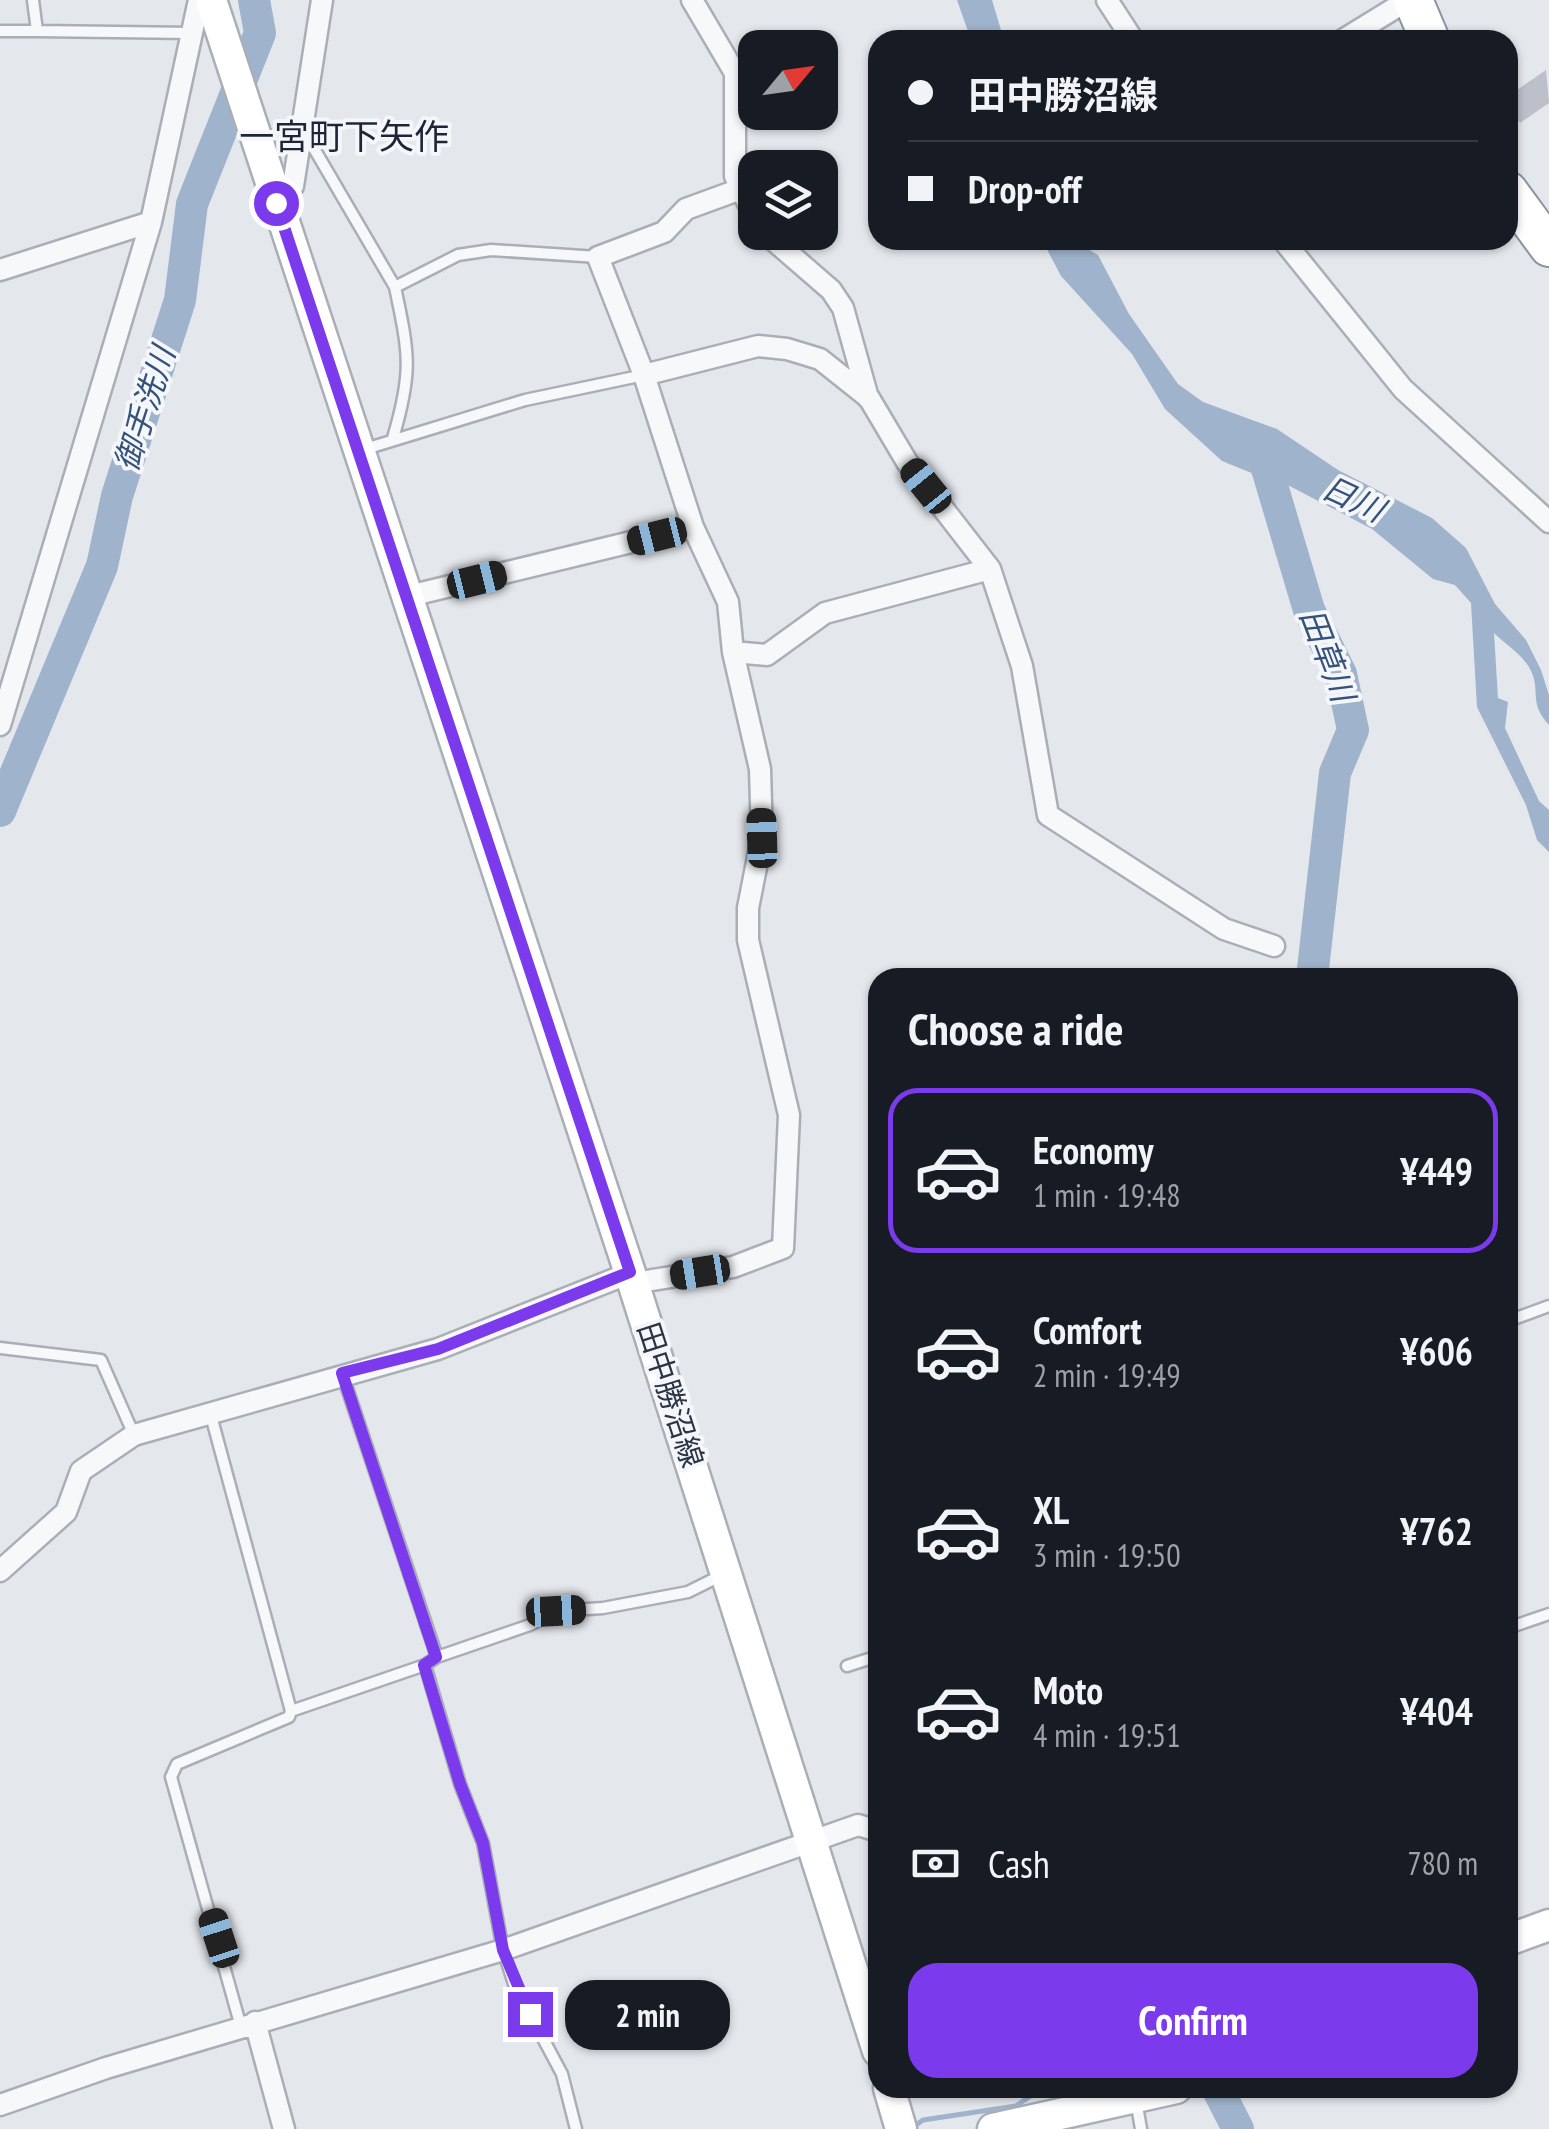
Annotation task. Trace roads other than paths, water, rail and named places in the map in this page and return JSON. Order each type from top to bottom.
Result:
[{"type":"highway","points":[[1410,0],[1425,30]]},
{"type":"highway","points":[[1518,204],[1549,246]]},
{"type":"main road","name":"田中勝沼線","points":[[212,0],[357,452],[632,1278],[868,2019]]},
{"type":"main road","points":[[1518,1936],[1549,1924]]},
{"type":"main road","points":[[892,2098],[900,2123]]},
{"type":"main road","points":[[993,2129],[1111,2098]]},
{"type":"street","points":[[0,725],[151,222],[199,0]]},
{"type":"street","points":[[276,203],[293,186],[322,0]]},
{"type":"street","points":[[0,1571],[66,1512],[81,1471],[134,1435],[342,1373],[438,1349],[632,1278],[733,1267],[783,1248],[789,1114],[748,940],[748,908],[762,838],[760,768],[733,652],[728,602],[693,527],[644,375],[598,257],[664,232],[686,209],[738,190],[735,73],[692,0]]},
{"type":"street","points":[[1107,0],[1127,30]]},
{"type":"street","points":[[1360,30],[1410,0]]},
{"type":"street","points":[[0,270],[151,222]]},
{"type":"street","points":[[785,250],[831,290],[843,308],[869,398],[906,462],[983,554],[990,569],[1022,666],[1048,816],[1224,929],[1274,946]]},
{"type":"street","points":[[1291,250],[1403,389],[1549,522]]},
{"type":"street","points":[[644,375],[758,346],[787,349],[820,359],[869,398]]},
{"type":"street","points":[[405,598],[693,527]]},
{"type":"street","points":[[733,652],[767,655],[824,613],[990,569]]},
{"type":"street","points":[[0,2105],[248,2025],[503,1950],[858,1826],[868,1828]]},
{"type":"street","points":[[248,2025],[284,2129]]},
{"type":"lane","points":[[33,0],[37,30]]},
{"type":"lane","points":[[0,31],[194,32]]},
{"type":"lane","points":[[303,129],[395,287],[408,347],[409,384],[393,438]]},
{"type":"lane","points":[[395,287],[458,256],[492,250],[598,257]]},
{"type":"lane","points":[[357,452],[524,400],[644,375]]},
{"type":"lane","points":[[1518,1317],[1549,1306]]},
{"type":"lane","points":[[0,1348],[101,1360],[134,1435]]},
{"type":"lane","points":[[342,1373],[436,1657]]},
{"type":"lane","points":[[210,1412],[291,1710],[289,1717],[177,1764],[171,1778],[248,2025]]},
{"type":"lane","points":[[291,1710],[424,1665],[436,1657],[530,1625],[556,1611],[603,1608],[688,1592],[727,1573]]},
{"type":"lane","points":[[1518,1625],[1549,1614]]},
{"type":"lane","points":[[847,1666],[868,1659]]},
{"type":"lane","points":[[424,1665],[460,1784],[483,1843],[503,1950],[514,1984],[562,2074],[576,2129]]},
{"type":"lane","points":[[1135,2098],[1140,2129]]},
{"type":"water","points":[[957,0],[992,0],[1001,30],[968,30]]},
{"type":"water","name":"日川","points":[[1047,250],[1089,250],[1098,255],[1129,314],[1178,384],[1203,402],[1277,429],[1338,470],[1432,518],[1466,548],[1495,604],[1526,640],[1549,695],[1549,725],[1539,710],[1529,667],[1494,633],[1498,698],[1508,702],[1505,728],[1539,801],[1549,810],[1549,852],[1537,840],[1526,805],[1477,707],[1471,603],[1455,585],[1433,579],[1372,529],[1280,481],[1277,504],[1259,476],[1222,461],[1165,409],[1132,354],[1061,276]]},
{"type":"waterway","name":"御手洗川","points":[[0,811],[102,566],[117,496],[180,300],[192,204],[260,33],[254,0]]},
{"type":"waterway","name":"田草川","points":[[1265,462],[1309,610],[1341,674],[1353,730],[1335,773],[1313,968]]},
{"type":"waterway","points":[[913,2127],[923,2120],[1016,2106],[1028,2098]]},
{"type":"waterway","name":"田草川","points":[[1222,2098],[1238,2129]]},
{"type":"district","name":"一宮町下矢作","points":[[344,137]]}]
